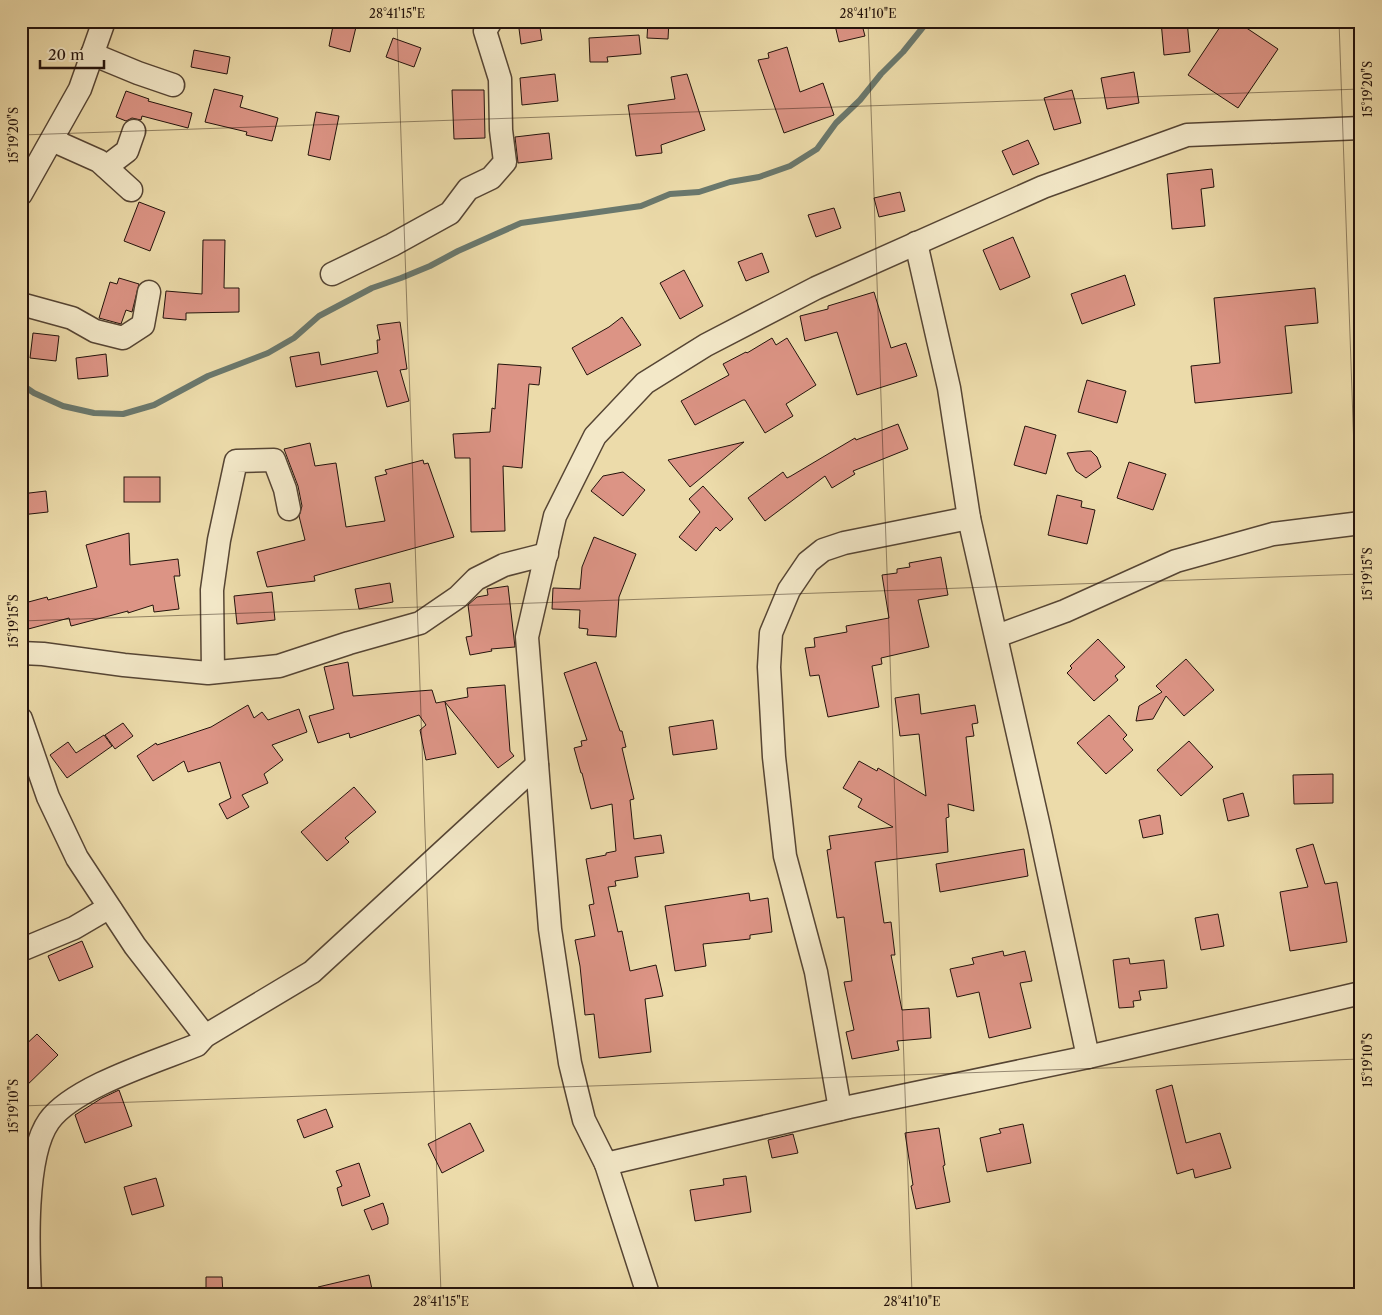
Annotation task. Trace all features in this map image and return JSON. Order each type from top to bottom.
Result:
[{"type":"street","points":[[21,194],[80,89],[104,21]]},
{"type":"street","points":[[332,274],[392,245],[450,213],[468,190],[491,178],[505,162],[501,130],[500,79],[485,24]]},
{"type":"street","points":[[92,54],[173,85]]},
{"type":"street","points":[[648,1294],[606,1164],[584,1120],[570,1064],[550,929],[527,637],[555,516],[595,436],[645,383],[706,345],[816,288],[1043,186],[1187,135],[1361,128]]},
{"type":"street","points":[[106,167],[127,151],[134,131]]},
{"type":"street","points":[[52,140],[99,162],[131,190]]},
{"type":"street","points":[[916,243],[949,388],[969,518],[997,636],[1088,1057]]},
{"type":"street","points":[[21,304],[72,318],[95,332],[123,338],[143,325],[149,292]]},
{"type":"street","points":[[213,672],[212,590],[221,532],[236,461],[274,460],[285,490],[289,508]]},
{"type":"street","points":[[840,1109],[816,972],[785,856],[774,757],[769,667],[771,632],[789,590],[808,562],[823,550],[844,543],[969,518]]},
{"type":"street","points":[[997,636],[1065,611],[1176,561],[1273,534],[1361,523]]},
{"type":"street","points":[[21,653],[124,665],[213,672],[279,666],[350,643],[420,624],[458,597],[476,579],[504,565],[547,554]]},
{"type":"street","points":[[21,719],[48,797],[77,858],[135,946],[205,1036]]},
{"type":"street","points":[[30,1294],[29,1248],[34,1157],[40,1138],[49,1121],[64,1106],[90,1089],[197,1045],[205,1036],[312,972],[536,765]]},
{"type":"street","points":[[21,950],[74,928],[103,911],[111,910]]},
{"type":"street","points":[[606,1164],[840,1109],[1088,1057],[1361,993]]},
{"type":"building","points":[[334,21],[356,27],[350,52],[329,46]]},
{"type":"building","points":[[518,21],[539,21],[542,40],[521,44]]},
{"type":"building","points":[[648,21],[669,21],[668,39],[647,38]]},
{"type":"building","points":[[834,21],[861,21],[865,36],[839,42]]},
{"type":"building","points":[[1161,21],[1187,21],[1190,52],[1164,55]]},
{"type":"building","points":[[1224,21],[1236,21],[1278,49],[1238,108],[1188,75]]},
{"type":"building","points":[[639,35],[641,54],[607,57],[608,62],[590,62],[589,38]]},
{"type":"building","points":[[393,38],[421,48],[414,67],[386,57]]},
{"type":"building","points":[[787,47],[800,92],[823,83],[834,115],[784,133],[758,60],[769,58],[768,53]]},
{"type":"building","points":[[194,50],[230,57],[227,74],[191,67]]},
{"type":"building","points":[[1134,72],[1139,103],[1107,109],[1101,78]]},
{"type":"building","points":[[555,74],[558,101],[522,105],[520,78]]},
{"type":"building","points":[[687,74],[705,130],[661,145],[662,153],[636,156],[628,105],[675,99],[671,77]]},
{"type":"building","points":[[214,89],[243,96],[240,107],[278,118],[272,141],[246,135],[247,132],[205,122]]},
{"type":"building","points":[[452,90],[484,90],[485,138],[454,139]]},
{"type":"building","points":[[1072,90],[1081,123],[1054,130],[1044,98]]},
{"type":"building","points":[[126,91],[149,99],[148,101],[192,113],[188,128],[142,116],[141,120],[132,118],[126,121],[116,117]]},
{"type":"building","points":[[316,112],[339,116],[330,160],[308,155]]},
{"type":"building","points":[[549,133],[552,159],[518,163],[515,137]]},
{"type":"building","points":[[1028,140],[1039,164],[1013,175],[1002,151]]},
{"type":"building","points":[[1212,169],[1214,187],[1201,189],[1205,226],[1172,229],[1167,174]]},
{"type":"building","points":[[900,192],[905,211],[879,217],[874,198]]},
{"type":"building","points":[[139,202],[165,212],[150,251],[124,241]]},
{"type":"building","points":[[834,208],[841,228],[816,237],[808,215]]},
{"type":"building","points":[[1013,237],[1030,277],[1000,290],[983,250]]},
{"type":"building","points":[[203,240],[225,240],[224,288],[239,288],[239,312],[186,313],[186,320],[163,318],[166,291],[202,294]]},
{"type":"building","points":[[762,253],[769,272],[746,281],[738,262]]},
{"type":"building","points":[[684,270],[703,306],[680,319],[660,283]]},
{"type":"building","points":[[1125,275],[1135,305],[1082,324],[1071,294]]},
{"type":"building","points":[[119,278],[139,284],[132,312],[126,310],[121,324],[99,318],[110,282],[117,284]]},
{"type":"building","points":[[1315,288],[1318,323],[1285,326],[1292,393],[1195,403],[1191,366],[1220,363],[1214,298]]},
{"type":"building","points":[[874,292],[891,348],[906,343],[917,376],[857,395],[837,332],[805,341],[800,316],[828,309],[828,306]]},
{"type":"building","points":[[622,317],[641,345],[587,375],[572,348],[609,327]]},
{"type":"building","points":[[400,322],[407,369],[400,370],[409,401],[387,407],[377,371],[296,387],[290,357],[319,352],[321,365],[378,353],[377,340],[380,340],[377,325]]},
{"type":"building","points":[[33,333],[59,336],[56,361],[30,358]]},
{"type":"building","points":[[772,338],[776,345],[787,338],[816,385],[786,404],[793,416],[765,433],[745,400],[743,400],[695,425],[681,401],[729,375],[723,364],[747,353]]},
{"type":"building","points":[[106,354],[108,376],[78,379],[76,358]]},
{"type":"building","points":[[498,364],[541,367],[539,385],[529,384],[522,468],[503,466],[505,531],[471,532],[470,458],[455,458],[453,434],[490,432],[492,408],[495,409]]},
{"type":"building","points":[[1087,380],[1126,391],[1117,423],[1078,412]]},
{"type":"building","points":[[898,424],[908,449],[853,471],[855,474],[832,488],[825,476],[765,521],[748,498],[783,472],[787,478],[855,438],[856,440]]},
{"type":"building","points":[[1025,426],[1056,435],[1046,474],[1014,465]]},
{"type":"building","points":[[744,442],[690,487],[668,460]]},
{"type":"building","points":[[310,443],[315,466],[336,463],[346,527],[385,521],[375,477],[387,474],[385,470],[423,460],[424,464],[428,463],[454,537],[314,576],[315,581],[267,587],[257,552],[305,540],[299,516],[302,506],[298,486],[284,449]]},
{"type":"building","points":[[1091,451],[1097,457],[1101,467],[1086,478],[1076,471],[1067,453]]},
{"type":"building","points":[[1129,462],[1166,474],[1153,510],[1117,498]]},
{"type":"building","points":[[623,472],[645,490],[623,516],[591,491],[603,476]]},
{"type":"building","points":[[124,477],[160,477],[160,502],[124,502]]},
{"type":"building","points":[[703,486],[733,519],[720,531],[716,527],[696,551],[679,537],[700,512],[689,499]]},
{"type":"building","points":[[46,491],[48,512],[21,515],[21,494]]},
{"type":"building","points":[[1057,495],[1082,501],[1081,507],[1095,510],[1087,544],[1048,535]]},
{"type":"building","points":[[129,533],[130,565],[178,559],[180,576],[174,576],[179,609],[154,612],[153,605],[128,613],[128,611],[71,626],[69,618],[21,631],[21,604],[47,597],[48,600],[97,587],[86,545]]},
{"type":"building","points":[[594,537],[636,554],[619,597],[616,637],[587,635],[588,629],[579,628],[580,610],[552,609],[553,588],[580,589],[582,567]]},
{"type":"building","points":[[941,557],[948,595],[918,600],[929,647],[881,658],[882,664],[872,666],[879,707],[828,717],[819,675],[810,676],[805,648],[815,647],[814,638],[847,632],[846,626],[889,618],[882,575],[897,573],[897,569],[910,567],[909,563]]},
{"type":"building","points":[[390,583],[393,602],[359,609],[355,589]]},
{"type":"building","points":[[508,586],[515,647],[491,649],[492,651],[470,655],[466,637],[472,636],[468,605],[477,597],[488,595],[487,589]]},
{"type":"building","points":[[272,592],[275,620],[237,624],[234,596]]},
{"type":"building","points":[[1098,639],[1125,667],[1115,676],[1118,680],[1094,701],[1067,673],[1072,668],[1070,666]]},
{"type":"building","points":[[1186,659],[1214,690],[1184,716],[1166,696],[1153,719],[1136,721],[1139,706],[1162,692],[1156,686]]},
{"type":"building","points":[[348,662],[353,696],[432,690],[436,703],[468,697],[467,688],[505,685],[510,751],[514,756],[498,768],[445,702],[456,754],[426,760],[420,730],[426,725],[419,715],[350,738],[349,733],[318,743],[309,716],[334,709],[324,667]]},
{"type":"building","points":[[596,662],[620,731],[622,731],[626,747],[622,748],[634,799],[630,800],[634,839],[661,835],[664,853],[635,857],[638,877],[615,881],[616,886],[608,887],[618,932],[622,931],[630,971],[656,965],[663,996],[645,999],[651,1052],[599,1058],[594,1014],[585,1015],[580,966],[575,940],[595,936],[589,905],[594,904],[586,859],[616,851],[612,804],[591,809],[574,748],[582,746],[581,741],[587,740],[564,673]]},
{"type":"building","points":[[919,694],[921,714],[975,705],[978,723],[972,724],[974,736],[966,737],[974,811],[948,804],[949,817],[946,818],[948,852],[875,862],[884,923],[891,922],[895,955],[891,955],[902,1010],[929,1008],[931,1038],[897,1041],[899,1050],[852,1059],[846,1032],[854,1030],[844,982],[852,981],[844,917],[837,918],[827,850],[831,849],[829,836],[893,827],[858,807],[862,799],[843,788],[859,761],[877,771],[878,768],[926,796],[919,734],[900,736],[895,698]]},
{"type":"building","points":[[248,705],[254,718],[262,712],[268,720],[299,709],[307,732],[272,745],[283,760],[264,774],[268,783],[242,795],[249,807],[227,819],[219,804],[231,798],[220,762],[188,772],[184,761],[153,781],[137,756],[156,743],[157,745],[211,727]]},
{"type":"building","points":[[1109,715],[1127,735],[1123,739],[1133,750],[1106,774],[1077,743]]},
{"type":"building","points":[[713,720],[717,749],[673,755],[669,727]]},
{"type":"building","points":[[123,723],[133,736],[115,749],[105,735]]},
{"type":"building","points":[[104,735],[112,746],[67,778],[50,755],[68,742],[76,753]]},
{"type":"building","points":[[1189,741],[1213,767],[1181,796],[1157,770]]},
{"type":"building","points":[[1333,774],[1333,803],[1294,804],[1293,775]]},
{"type":"building","points":[[354,787],[376,812],[345,838],[349,842],[327,861],[301,832]]},
{"type":"building","points":[[1243,793],[1249,816],[1228,821],[1223,799]]},
{"type":"building","points":[[1160,815],[1163,834],[1143,838],[1139,820]]},
{"type":"building","points":[[1313,844],[1325,884],[1337,882],[1347,942],[1290,951],[1280,892],[1308,887],[1296,849]]},
{"type":"building","points":[[1024,849],[1028,876],[940,892],[936,864]]},
{"type":"building","points":[[749,893],[750,901],[768,898],[772,932],[750,935],[750,939],[703,944],[706,966],[675,971],[665,906]]},
{"type":"building","points":[[1218,914],[1224,946],[1201,950],[1195,918]]},
{"type":"building","points":[[82,941],[93,967],[59,981],[48,956]]},
{"type":"building","points":[[1003,951],[1004,956],[1025,951],[1032,981],[1020,983],[1031,1028],[989,1038],[979,992],[957,997],[950,969],[974,964],[972,958]]},
{"type":"building","points":[[1129,958],[1130,964],[1164,960],[1167,988],[1139,991],[1141,1000],[1133,1001],[1134,1007],[1119,1008],[1113,960]]},
{"type":"building","points":[[37,1034],[58,1055],[21,1091],[21,1049]]},
{"type":"building","points":[[1172,1085],[1186,1143],[1220,1133],[1231,1168],[1195,1178],[1193,1169],[1177,1174],[1156,1090]]},
{"type":"building","points":[[119,1090],[132,1126],[85,1143],[75,1115]]},
{"type":"building","points":[[326,1109],[333,1127],[304,1138],[297,1120]]},
{"type":"building","points":[[470,1123],[484,1151],[442,1173],[428,1144]]},
{"type":"building","points":[[1023,1124],[1031,1163],[987,1172],[980,1138],[1001,1133],[999,1129]]},
{"type":"building","points":[[939,1128],[945,1165],[943,1166],[950,1202],[916,1209],[911,1186],[913,1185],[905,1133]]},
{"type":"building","points":[[793,1134],[798,1153],[772,1158],[768,1140]]},
{"type":"building","points":[[359,1163],[370,1196],[342,1206],[337,1188],[342,1186],[336,1171]]},
{"type":"building","points":[[746,1176],[751,1212],[695,1221],[690,1190],[724,1185],[723,1179]]},
{"type":"building","points":[[156,1178],[164,1206],[132,1215],[124,1187]]},
{"type":"building","points":[[383,1203],[388,1224],[372,1230],[364,1210]]},
{"type":"building","points":[[369,1275],[373,1294],[318,1294],[318,1287]]},
{"type":"building","points":[[206,1277],[222,1277],[223,1294],[206,1294]]},
{"type":"waterway","points":[[21,384],[34,393],[63,406],[94,413],[123,414],[154,405],[208,376],[268,353],[294,338],[319,316],[372,288],[430,266],[458,251],[521,223],[641,206],[670,194],[699,192],[730,182],[759,177],[790,166],[817,149],[836,123],[860,100],[928,21]]}]
